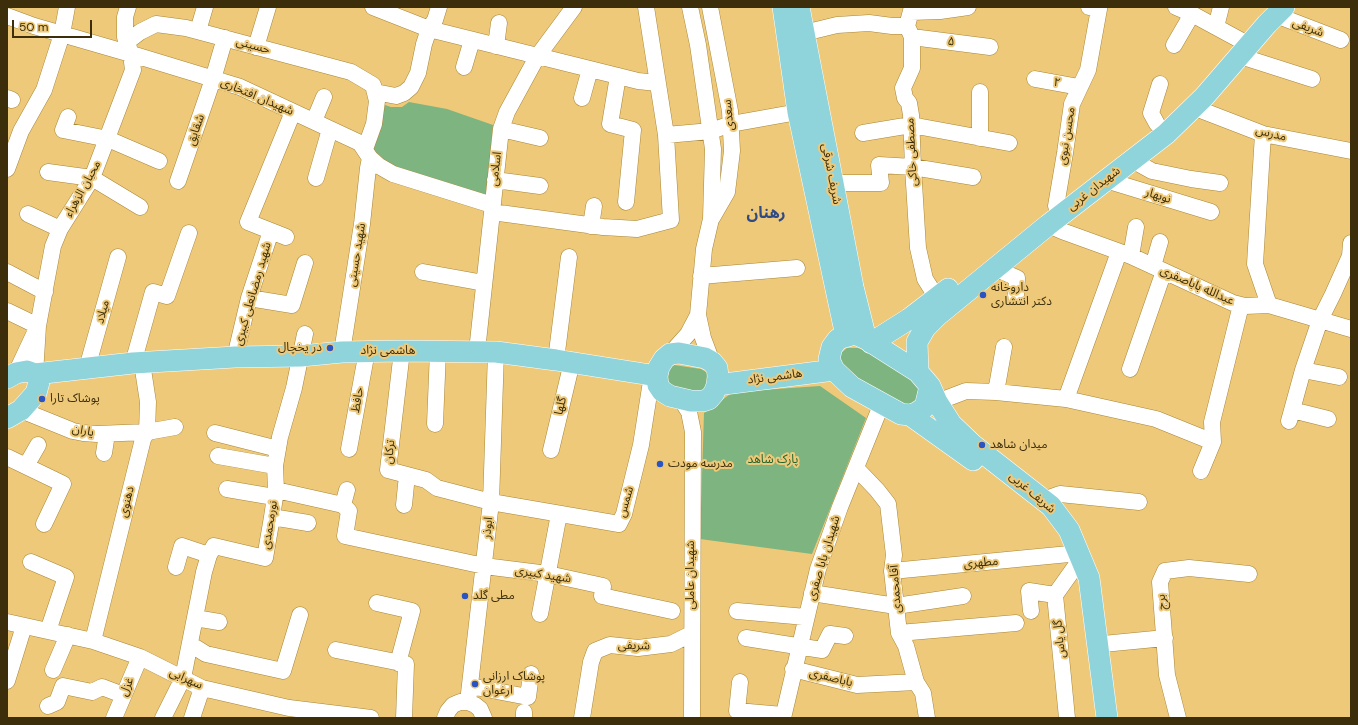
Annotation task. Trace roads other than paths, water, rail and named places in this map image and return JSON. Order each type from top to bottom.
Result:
[{"type":"main road","name":"شریف شرقی","points":[[783,7],[798,112],[846,336]]},
{"type":"main road","name":"شریف شرقی","points":[[799,7],[853,287],[869,341]]},
{"type":"main road","name":"شهیدان غربی","points":[[929,386],[917,346],[917,342],[924,328],[1180,105],[1240,48],[1277,10]]},
{"type":"main road","name":"شهیدان غربی","points":[[869,341],[909,319],[1052,215],[1106,180],[1166,134],[1193,107],[1240,48]]},
{"type":"main road","points":[[895,327],[894,335],[897,342],[902,347],[910,348],[917,346]]},
{"type":"main road","points":[[855,334],[869,341],[929,386],[925,407],[910,415],[901,414],[852,387],[831,365],[832,347],[838,338],[855,334]]},
{"type":"main road","name":"هاشمی نژاد","points":[[23,380],[87,368],[131,364],[235,357],[302,356],[367,351],[486,352],[564,361],[654,375]]},
{"type":"main road","points":[[670,354],[688,354],[705,358],[714,381],[703,401],[691,401],[678,398],[670,396],[662,391],[654,375],[664,359],[670,354]]},
{"type":"main road","name":"هاشمی نژاد","points":[[23,380],[46,387],[131,364]]},
{"type":"main road","name":"هاشمی نژاد","points":[[714,381],[831,365]]},
{"type":"main road","points":[[14,414],[23,380]]},
{"type":"main road","name":"شریف غربی","points":[[929,386],[947,431],[1037,508],[1061,538],[1072,561],[1096,718]]},
{"type":"main road","name":"شریف غربی","points":[[910,415],[947,431],[973,445],[1051,506],[1069,530],[1089,578],[1107,718]]},
{"type":"street","points":[[7,169],[21,130],[44,90],[62,34],[67,7]]},
{"type":"street","name":"محبان الزهراء","points":[[23,380],[38,326],[53,246],[60,229],[92,178],[134,70],[125,37],[125,17],[128,7]]},
{"type":"street","points":[[198,31],[205,7]]},
{"type":"street","points":[[256,47],[268,7]]},
{"type":"street","points":[[373,7],[430,29],[537,57],[638,81],[657,84]]},
{"type":"street","points":[[368,153],[377,100],[375,92],[396,96],[404,94],[411,87],[418,73],[424,44],[439,7]]},
{"type":"street","points":[[646,7],[666,135],[711,131],[731,124],[798,112]]},
{"type":"street","name":"سعدی","points":[[690,7],[698,45],[713,149],[711,219],[704,249],[698,316]]},
{"type":"street","name":"سعدی","points":[[710,7],[729,104],[732,151],[727,192],[711,219]]},
{"type":"street","points":[[804,33],[837,25],[869,22],[892,26],[940,11],[968,7]]},
{"type":"street","name":"محسن نبوی","points":[[1052,215],[1065,153],[1072,104],[1088,70],[1097,7]]},
{"type":"street","points":[[1176,7],[1216,27],[1240,48],[1312,79]]},
{"type":"street","points":[[1216,27],[1221,7]]},
{"type":"street","name":"اسلامی","points":[[486,352],[484,283],[501,129],[507,112],[537,57],[569,8]]},
{"type":"street","name":"شریفی","points":[[1277,10],[1341,40]]},
{"type":"street","points":[[1174,45],[1192,14]]},
{"type":"street","name":"شهیدان افتخاری","points":[[7,16],[62,34],[129,48],[213,79],[240,87],[360,143],[379,166],[393,174],[492,208],[591,226],[637,229],[671,220],[666,135]]},
{"type":"street","name":"۵","points":[[910,20],[990,47]]},
{"type":"street","name":"مصطفی خاکی","points":[[910,20],[912,68],[903,88],[905,98],[909,103],[918,248],[925,279],[937,298]]},
{"type":"street","points":[[496,46],[499,22]]},
{"type":"street","name":"حسینی","points":[[129,48],[140,32],[156,24],[186,28],[351,72],[373,85],[375,92]]},
{"type":"street","name":"شقایق","points":[[178,181],[213,79],[225,38]]},
{"type":"street","points":[[464,67],[472,40]]},
{"type":"street","points":[[582,98],[590,69]]},
{"type":"street","points":[[618,76],[610,124],[633,130],[626,202]]},
{"type":"street","name":"۲","points":[[1035,79],[1079,87]]},
{"type":"street","points":[[1157,124],[1151,113],[1160,84]]},
{"type":"street","points":[[980,92],[980,138]]},
{"type":"street","points":[[314,121],[324,97]]},
{"type":"street","name":"مدرس","points":[[1193,107],[1262,134],[1351,151]]},
{"type":"street","points":[[286,238],[272,230],[248,222],[294,112]]},
{"type":"street","points":[[68,117],[63,130],[108,140],[159,161]]},
{"type":"street","points":[[863,133],[911,125],[1009,143]]},
{"type":"street","points":[[316,178],[330,129]]},
{"type":"street","points":[[501,129],[540,138]]},
{"type":"street","points":[[1262,134],[1255,264],[1269,305]]},
{"type":"street","name":"شهید حسینی","points":[[342,352],[362,224],[368,168],[368,153]]},
{"type":"street","points":[[1132,160],[1152,170],[1191,179],[1220,183]]},
{"type":"street","points":[[833,184],[881,183],[880,165],[913,167],[973,178]]},
{"type":"street","points":[[48,172],[92,178],[140,207]]},
{"type":"street","points":[[495,180],[540,186]]},
{"type":"street","name":"نوبهار","points":[[1106,180],[1211,212]]},
{"type":"street","points":[[591,226],[594,206]]},
{"type":"street","points":[[28,214],[60,229]]},
{"type":"street","name":"عبدالله باباصفری","points":[[1052,215],[1062,231],[1125,254],[1233,303],[1241,305],[1269,305],[1351,329]]},
{"type":"street","points":[[1066,399],[1136,227]]},
{"type":"street","name":"شهید رمضانعلی کبیری","points":[[235,357],[249,298],[272,230]]},
{"type":"street","points":[[131,364],[153,292],[167,296],[189,233]]},
{"type":"street","points":[[1130,369],[1158,268],[1160,242]]},
{"type":"street","points":[[1328,419],[1290,415],[1320,320],[1350,256],[1351,243]]},
{"type":"street","name":"میلاد","points":[[87,368],[118,257]]},
{"type":"street","name":"گلها","points":[[551,450],[564,361],[569,257]]},
{"type":"street","points":[[249,298],[292,305],[305,263]]},
{"type":"street","points":[[701,276],[798,268]]},
{"type":"street","points":[[994,268],[1016,278],[1016,296]]},
{"type":"street","points":[[7,272],[45,292]]},
{"type":"street","points":[[423,272],[484,283]]},
{"type":"street","points":[[1201,471],[1213,442],[1212,422],[1241,305]]},
{"type":"street","points":[[7,311],[38,326]]},
{"type":"street","points":[[670,354],[688,334],[698,316]]},
{"type":"street","points":[[698,316],[714,381]]},
{"type":"street","name":"نورمحمدی","points":[[209,555],[214,546],[265,558],[275,494],[275,466],[302,356],[305,334]]},
{"type":"street","points":[[996,392],[1004,347]]},
{"type":"street","name":"حافظ","points":[[349,449],[367,351]]},
{"type":"street","name":"ترکان","points":[[402,351],[388,470],[426,480],[437,488],[456,486],[491,502]]},
{"type":"street","points":[[435,424],[438,351]]},
{"type":"street","name":"ابوذر","points":[[468,702],[491,502],[486,352]]},
{"type":"street","name":"دهنوی","points":[[93,640],[143,439],[147,432],[148,402],[131,364]]},
{"type":"street","points":[[1303,370],[1339,377]]},
{"type":"street","name":"شمس","points":[[491,502],[619,524],[624,514],[641,445],[654,375]]},
{"type":"street","name":"شهیدان عاملی","points":[[693,432],[714,381]]},
{"type":"street","points":[[929,386],[966,391],[996,392],[1066,399],[1156,419],[1213,442]]},
{"type":"street","name":"شهیدان عاملی","points":[[678,398],[689,412],[693,432],[691,634],[692,718]]},
{"type":"street","name":"شهیدان بابا صفری","points":[[783,716],[793,669],[820,562],[840,507],[882,404]]},
{"type":"street","name":"یاران","points":[[14,414],[83,433],[107,434],[147,432],[174,427]]},
{"type":"street","points":[[215,433],[278,450]]},
{"type":"street","points":[[104,453],[107,434]]},
{"type":"street","points":[[26,466],[38,446]]},
{"type":"street","points":[[218,456],[275,466]]},
{"type":"street","points":[[7,457],[63,484],[44,524]]},
{"type":"street","name":"آقامحمدی","points":[[856,468],[888,504],[894,555],[892,571],[899,633],[906,646],[916,682],[923,693],[927,718]]},
{"type":"street","points":[[404,505],[407,475]]},
{"type":"street","points":[[227,489],[275,494]]},
{"type":"street","name":"شهید کبیری","points":[[275,494],[345,497],[349,511],[345,536],[484,566],[548,574],[603,586],[602,596],[672,611]]},
{"type":"street","points":[[1043,500],[1060,494],[1139,502]]},
{"type":"street","points":[[540,614],[559,514]]},
{"type":"street","points":[[272,517],[308,523]]},
{"type":"street","points":[[163,718],[183,678],[204,572],[209,555],[182,546],[176,567]]},
{"type":"street","points":[[1031,611],[1030,591],[1055,595],[1072,561]]},
{"type":"street","name":"مطهری","points":[[892,571],[1072,561]]},
{"type":"street","points":[[31,562],[66,577],[48,631]]},
{"type":"street","name":"برج","points":[[1178,718],[1167,675],[1160,582],[1165,571],[1189,568],[1249,574]]},
{"type":"street","points":[[812,593],[896,606],[963,596]]},
{"type":"street","name":"گل یاس","points":[[1055,595],[1067,718]]},
{"type":"street","points":[[377,603],[412,611],[398,663]]},
{"type":"street","points":[[736,611],[806,617]]},
{"type":"street","points":[[190,644],[206,654],[283,671],[300,615]]},
{"type":"street","points":[[195,618],[219,622]]},
{"type":"street","name":"سهرابی","points":[[7,622],[93,640],[140,657],[202,688],[289,708],[371,718]]},
{"type":"street","points":[[899,633],[1016,623]]},
{"type":"street","points":[[7,681],[24,626]]},
{"type":"street","name":"شریفی","points":[[582,718],[591,662],[595,651],[610,645],[638,648],[671,644],[691,634]]},
{"type":"street","points":[[746,638],[822,650],[830,634],[845,636]]},
{"type":"street","points":[[52,670],[68,635]]},
{"type":"street","points":[[1103,644],[1164,638]]},
{"type":"street","points":[[336,650],[406,664],[404,718]]},
{"type":"street","name":"غزل","points":[[114,718],[140,657]]},
{"type":"street","name":"باباصفری","points":[[793,669],[857,685],[916,682]]},
{"type":"street","points":[[470,686],[528,697],[531,674]]},
{"type":"street","points":[[740,682],[737,711],[783,716]]},
{"type":"street","points":[[48,706],[57,702],[63,686],[92,692],[102,687],[123,695]]},
{"type":"street","points":[[192,718],[202,688]]},
{"type":"street","points":[[445,718],[453,705],[460,702],[468,702],[475,705],[480,709],[484,718]]},
{"type":"place","name":"داروخانه دکتر انتشاری","points":[[983,295]]},
{"type":"place","name":"در یخچال","points":[[330,348]]},
{"type":"place","name":"پوشاک تارا","points":[[42,399]]},
{"type":"place","name":"میدان شاهد","points":[[982,445]]},
{"type":"place","name":"مدرسه مودت","points":[[660,464]]},
{"type":"place","name":"مطی گلد","points":[[465,596]]},
{"type":"place","name":"پوشاک ارزانی ارغوان","points":[[475,684]]},
{"type":"district","name":"رهنان","points":[[766,214]]},
{"type":"park label","name":"پارک شاهد","points":[[773,460]]}]
